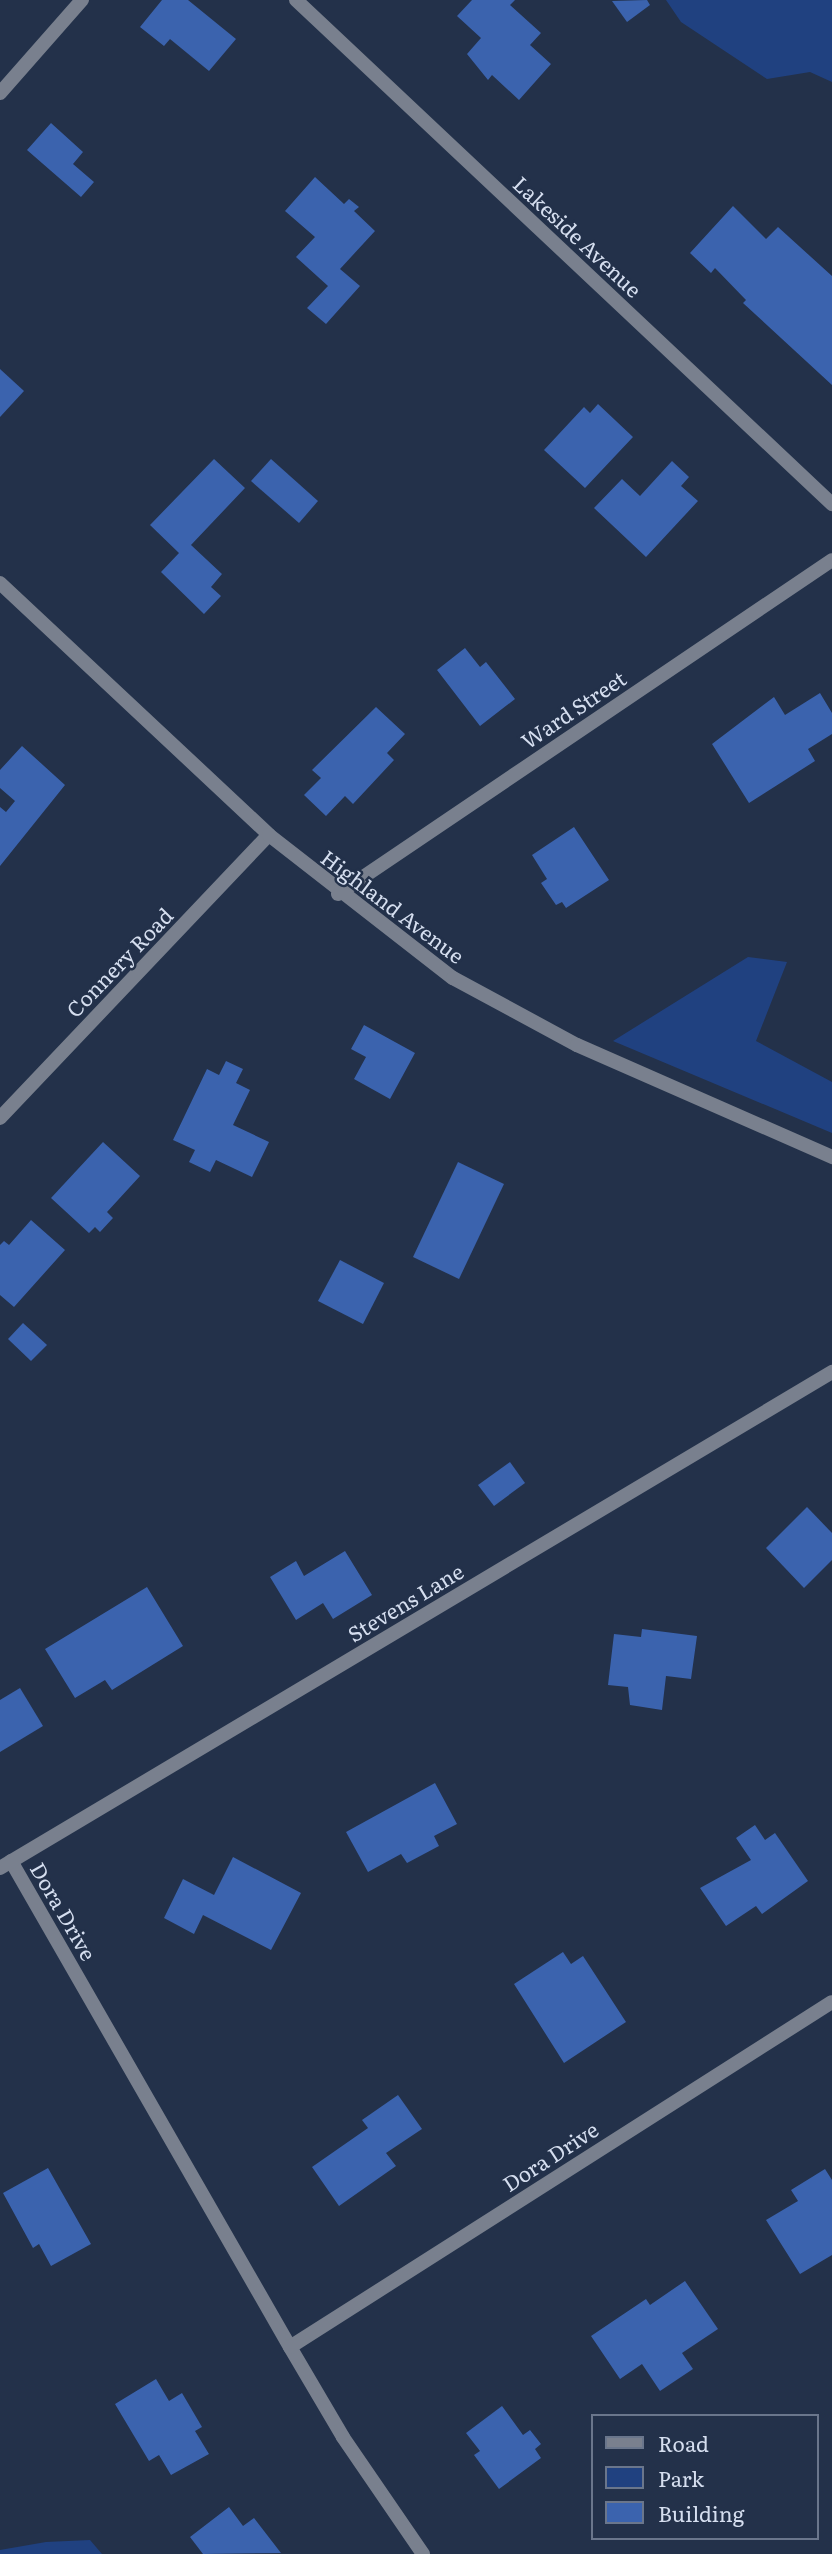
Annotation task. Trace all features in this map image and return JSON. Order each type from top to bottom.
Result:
[{"type":"street","points":[[0,93],[82,0]]},
{"type":"street","name":"Lakeside Avenue","points":[[296,0],[832,503]]},
{"type":"street","name":"Ward Street","points":[[338,894],[832,560]]},
{"type":"street","name":"Highland Avenue","points":[[0,583],[269,835],[338,894],[453,978],[513,1014],[832,1157]]},
{"type":"street","name":"Connery Road","points":[[0,1118],[269,835]]},
{"type":"street","name":"Stevens Lane","points":[[6,1864],[832,1372]]},
{"type":"street","name":"Dora Drive","points":[[6,1864],[343,2437],[423,2554]]},
{"type":"street","name":"Dora Drive","points":[[290,2347],[832,2001]]},
{"type":"green space","points":[[666,0],[832,0],[832,82],[810,72],[767,79],[681,22]]},
{"type":"green space","points":[[748,957],[787,962],[756,1041],[832,1082],[832,1133],[613,1041]]},
{"type":"green space","points":[[90,2540],[102,2554],[0,2554],[0,2550],[46,2542]]},
{"type":"building","points":[[162,0],[188,0],[236,39],[209,71],[170,39],[164,46],[140,27]]},
{"type":"building","points":[[472,0],[515,0],[510,5],[541,33],[530,45],[551,64],[519,100],[492,75],[488,80],[467,54],[481,38],[457,16]]},
{"type":"building","points":[[647,0],[650,5],[627,22],[612,1]]},
{"type":"building","points":[[51,123],[83,152],[73,164],[94,182],[81,197],[27,150]]},
{"type":"building","points":[[315,177],[344,204],[349,199],[359,207],[354,211],[375,231],[340,269],[360,286],[326,324],[307,308],[328,286],[296,257],[315,237],[285,211]]},
{"type":"building","points":[[733,206],[766,239],[778,227],[832,276],[832,385],[743,303],[746,300],[715,268],[711,273],[690,253]]},
{"type":"building","points":[[0,369],[24,391],[0,417]]},
{"type":"building","points":[[598,404],[633,437],[585,488],[544,450],[584,407],[590,413]]},
{"type":"building","points":[[214,459],[245,488],[191,545],[222,574],[211,587],[221,596],[204,614],[161,572],[179,553],[150,525]]},
{"type":"building","points":[[271,459],[318,501],[299,523],[251,481]]},
{"type":"building","points":[[672,461],[689,477],[681,486],[698,501],[646,557],[594,508],[622,479],[640,496]]},
{"type":"building","points":[[465,648],[480,667],[486,662],[515,699],[480,726],[437,670]]},
{"type":"building","points":[[820,693],[832,713],[832,734],[808,749],[815,761],[749,803],[712,744],[774,697],[785,715]]},
{"type":"building","points":[[376,707],[405,734],[387,753],[394,760],[353,804],[345,796],[326,816],[304,795],[321,778],[312,770]]},
{"type":"building","points":[[22,746],[65,785],[0,866],[0,807],[6,812],[15,801],[0,788],[0,770]]},
{"type":"building","points":[[574,827],[609,880],[566,908],[562,902],[556,905],[541,883],[547,879],[532,855]]},
{"type":"building","points":[[364,1025],[415,1053],[390,1099],[354,1079],[366,1057],[351,1049]]},
{"type":"building","points":[[226,1061],[243,1069],[236,1083],[250,1090],[233,1125],[269,1142],[252,1177],[216,1160],[210,1172],[189,1162],[195,1150],[173,1140],[207,1069],[219,1075]]},
{"type":"building","points":[[103,1142],[140,1176],[107,1212],[113,1218],[100,1232],[95,1227],[89,1233],[51,1198]]},
{"type":"building","points":[[458,1162],[504,1184],[459,1279],[413,1257]]},
{"type":"building","points":[[31,1220],[65,1250],[14,1307],[0,1295],[0,1245],[4,1241],[9,1245]]},
{"type":"building","points":[[340,1260],[384,1283],[363,1324],[318,1301]]},
{"type":"building","points":[[23,1323],[47,1345],[31,1361],[8,1339]]},
{"type":"building","points":[[510,1462],[525,1483],[494,1506],[478,1485]]},
{"type":"building","points":[[807,1507],[832,1533],[832,1560],[804,1588],[766,1548]]},
{"type":"building","points":[[345,1551],[372,1595],[333,1619],[323,1603],[296,1620],[270,1577],[296,1561],[304,1576]]},
{"type":"building","points":[[147,1587],[183,1646],[112,1690],[105,1680],[75,1698],[45,1649]]},
{"type":"building","points":[[642,1629],[697,1636],[691,1679],[666,1676],[662,1710],[630,1705],[628,1687],[608,1685],[614,1634],[641,1637]]},
{"type":"building","points":[[20,1688],[43,1726],[0,1752],[0,1700]]},
{"type":"building","points":[[435,1783],[457,1824],[434,1836],[439,1846],[407,1863],[401,1854],[368,1872],[346,1832]]},
{"type":"building","points":[[755,1825],[765,1840],[775,1833],[808,1881],[762,1914],[756,1906],[726,1926],[700,1888],[751,1860],[736,1838]]},
{"type":"building","points":[[233,1857],[301,1893],[271,1950],[203,1915],[194,1934],[164,1918],[183,1879],[214,1895]]},
{"type":"building","points":[[563,1952],[571,1964],[583,1956],[626,2022],[564,2063],[514,1984]]},
{"type":"building","points":[[398,2095],[422,2129],[386,2153],[396,2166],[339,2206],[312,2167],[368,2128],[362,2120]]},
{"type":"building","points":[[48,2168],[91,2244],[51,2266],[39,2244],[33,2248],[3,2193]]},
{"type":"building","points":[[825,2169],[832,2180],[832,2255],[800,2274],[766,2220],[798,2201],[791,2190]]},
{"type":"building","points":[[685,2281],[718,2329],[682,2353],[693,2369],[660,2391],[642,2364],[620,2379],[591,2336],[646,2299],[650,2305]]},
{"type":"building","points":[[156,2379],[169,2401],[182,2393],[202,2427],[195,2431],[209,2454],[171,2475],[159,2455],[149,2461],[115,2404]]},
{"type":"building","points":[[502,2406],[523,2435],[530,2430],[541,2444],[535,2449],[541,2458],[499,2489],[474,2455],[480,2451],[466,2433]]},
{"type":"building","points":[[229,2507],[243,2526],[254,2518],[281,2553],[203,2554],[190,2537]]}]
